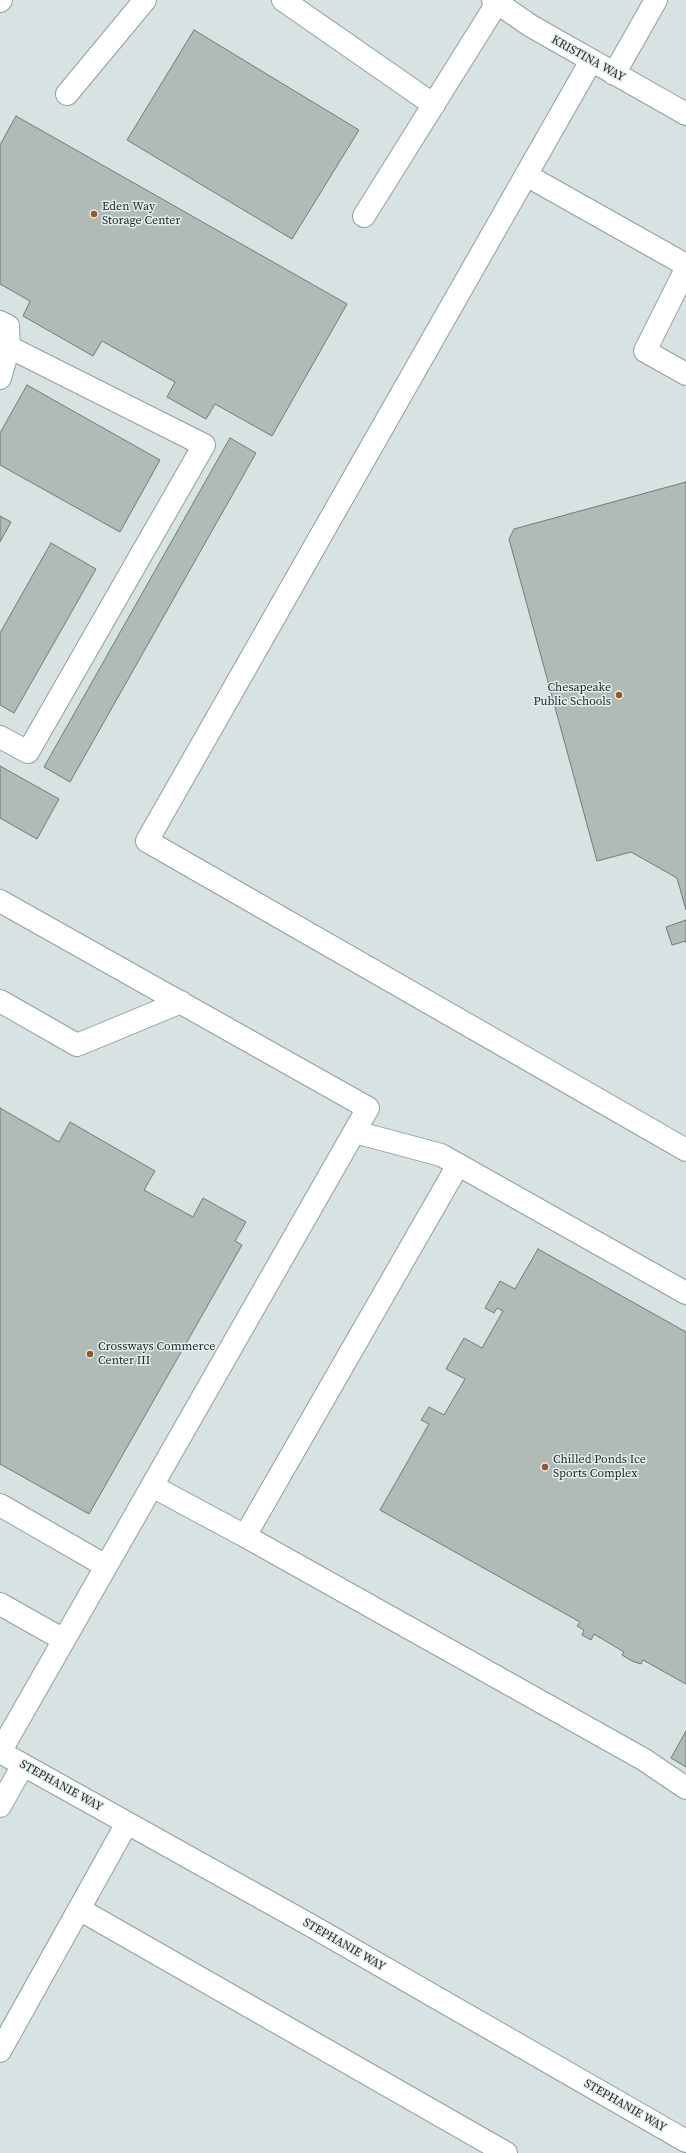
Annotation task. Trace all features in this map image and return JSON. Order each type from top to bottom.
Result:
[{"type":"street","points":[[66,94],[145,0]]},
{"type":"street","points":[[283,0],[434,104]]},
{"type":"street","points":[[614,74],[656,0]]},
{"type":"street","points":[[364,216],[434,104],[495,2]]},
{"type":"street","name":"KRISTINA WAY","points":[[495,2],[531,26],[686,114]]},
{"type":"street","points":[[591,61],[147,841],[686,1150]]},
{"type":"street","points":[[526,175],[686,265]]},
{"type":"street","points":[[686,269],[645,351],[686,374]]},
{"type":"street","points":[[0,322],[8,326],[0,378]]},
{"type":"street","points":[[0,737],[28,752],[204,446],[5,349]]},
{"type":"street","points":[[0,900],[368,1108],[0,1752]]},
{"type":"street","points":[[0,1001],[77,1045],[181,1002]]},
{"type":"street","points":[[355,1132],[441,1155],[686,1293]]},
{"type":"street","points":[[245,1536],[458,1165]]},
{"type":"street","points":[[152,1486],[245,1536],[643,1759],[686,1788]]},
{"type":"street","points":[[0,1505],[106,1566]]},
{"type":"street","points":[[0,1604],[64,1640]]},
{"type":"street","name":"STEPHANIE WAY","points":[[0,1752],[686,2141]]},
{"type":"street","points":[[0,1806],[23,1765]]},
{"type":"street","points":[[0,2051],[126,1823]]},
{"type":"street","points":[[79,1909],[506,2153]]},
{"type":"building","points":[[194,30],[359,130],[292,239],[127,140]]},
{"type":"building","name":"Eden Way Storage Center","points":[[16,116],[347,304],[272,436],[215,404],[206,419],[167,397],[175,382],[102,341],[93,356],[23,316],[30,301],[0,284],[0,145]]},
{"type":"building","points":[[27,385],[160,460],[120,532],[0,465],[0,433]]},
{"type":"building","points":[[230,438],[256,453],[70,782],[44,767]]},
{"type":"building","name":"Chesapeake Public Schools","points":[[686,482],[686,910],[677,878],[631,852],[597,861],[509,539],[514,529]]},
{"type":"building","points":[[0,516],[11,522],[0,542]]},
{"type":"building","points":[[51,543],[96,569],[14,713],[0,705],[0,633]]},
{"type":"building","points":[[0,766],[59,799],[37,839],[0,818]]},
{"type":"building","points":[[686,920],[686,941],[672,945],[666,927]]},
{"type":"building","name":"Crossways Commerce Center III","points":[[0,1108],[59,1142],[70,1122],[155,1171],[144,1190],[193,1217],[203,1198],[246,1222],[235,1241],[242,1245],[89,1514],[0,1464]]},
{"type":"building","name":"Chilled Ponds Ice Sports Complex","points":[[538,1249],[686,1332],[686,1684],[643,1660],[641,1664],[632,1661],[622,1655],[624,1652],[594,1634],[591,1640],[582,1635],[584,1630],[577,1626],[580,1622],[380,1510],[429,1424],[421,1420],[429,1407],[444,1415],[465,1379],[446,1369],[464,1338],[482,1348],[503,1311],[497,1308],[494,1313],[485,1308],[500,1281],[515,1289]]},
{"type":"building","points":[[686,1731],[686,1767],[671,1758]]},
{"type":"place","name":"Eden Way Storage Center","points":[[94,214]]},
{"type":"place","name":"Chesapeake Public Schools","points":[[619,695]]},
{"type":"place","name":"Crossways Commerce Center III","points":[[90,1354]]},
{"type":"place","name":"Chilled Ponds Ice Sports Complex","points":[[545,1467]]}]
